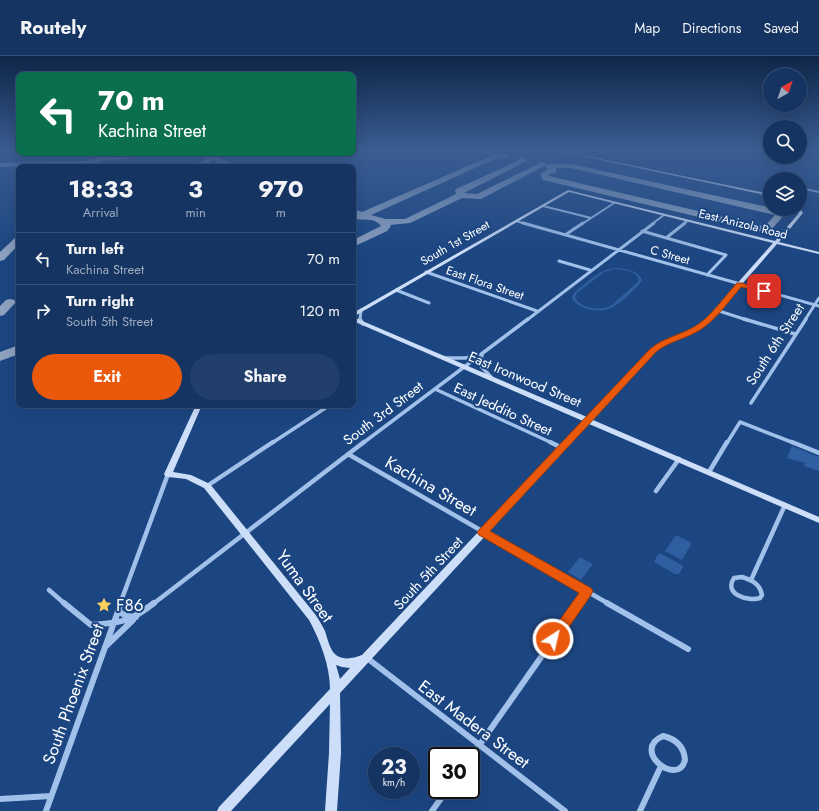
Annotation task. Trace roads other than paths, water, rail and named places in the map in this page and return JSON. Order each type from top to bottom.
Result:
[{"type":"street","points":[[722,185],[762,194]]},
{"type":"street","points":[[807,189],[819,192]]},
{"type":"street","name":"East Anizola Road","points":[[568,192],[819,253]]},
{"type":"street","name":"South 1st Street","points":[[356,313],[568,192]]},
{"type":"street","points":[[565,235],[614,203]]},
{"type":"street","points":[[543,206],[591,218]]},
{"type":"street","name":"South 3rd Street","points":[[49,590],[91,625],[124,622],[136,617],[348,454],[664,215]]},
{"type":"street","name":"South 5th Street","points":[[223,811],[653,351],[661,344],[697,329],[706,322],[799,216]]},
{"type":"street","name":"C Street","points":[[516,221],[817,306]]},
{"type":"street","points":[[666,238],[687,221]]},
{"type":"street","points":[[642,231],[726,255],[707,275]]},
{"type":"street","points":[[559,261],[590,270]]},
{"type":"street","name":"East Flora Street","points":[[426,272],[537,311]]},
{"type":"street","points":[[396,290],[429,303]]},
{"type":"street","name":"South 6th Street","points":[[752,403],[795,334],[817,306],[819,298]]},
{"type":"street","points":[[361,310],[360,319],[362,324]]},
{"type":"street","points":[[716,310],[795,334]]},
{"type":"street","name":"East Ironwood Street","points":[[356,321],[819,520]]},
{"type":"street","points":[[440,357],[465,358],[482,354],[480,365],[484,371],[495,380]]},
{"type":"street","name":"East Jeddito Street","points":[[435,389],[562,448]]},
{"type":"street","points":[[168,474],[198,408]]},
{"type":"street","points":[[208,486],[325,408]]},
{"type":"street","points":[[709,472],[740,422],[819,453]]},
{"type":"street","name":"Kachina Street","points":[[348,454],[688,649]]},
{"type":"street","points":[[656,491],[679,459]]},
{"type":"street","name":"Yuma Street","points":[[168,474],[188,477],[208,486],[312,617],[320,631],[329,654],[334,673],[336,690],[331,811]]},
{"type":"street","name":"South Phoenix Street","points":[[46,811],[168,474]]},
{"type":"street","points":[[751,580],[786,506]]},
{"type":"street","points":[[742,577],[751,580],[756,583],[762,591],[760,598],[756,600],[746,600],[741,598],[731,588],[734,578],[742,577]]},
{"type":"street","points":[[479,746],[587,591]]},
{"type":"street","points":[[118,611],[126,616],[136,617]]},
{"type":"street","points":[[104,648],[136,617]]},
{"type":"street","points":[[329,654],[338,662],[347,664],[366,658]]},
{"type":"street","name":"East Madera Street","points":[[366,658],[565,811]]},
{"type":"street","points":[[663,736],[669,737],[680,744],[684,750],[685,761],[683,766],[679,769],[667,769],[661,766],[653,755],[651,744],[654,740],[663,736]]},
{"type":"street","points":[[640,811],[661,766]]},
{"type":"street","points":[[0,799],[51,796]]},
{"type":"street","points":[[432,811],[441,799]]},
{"type":"place","name":"F86","points":[[104,605]]}]
